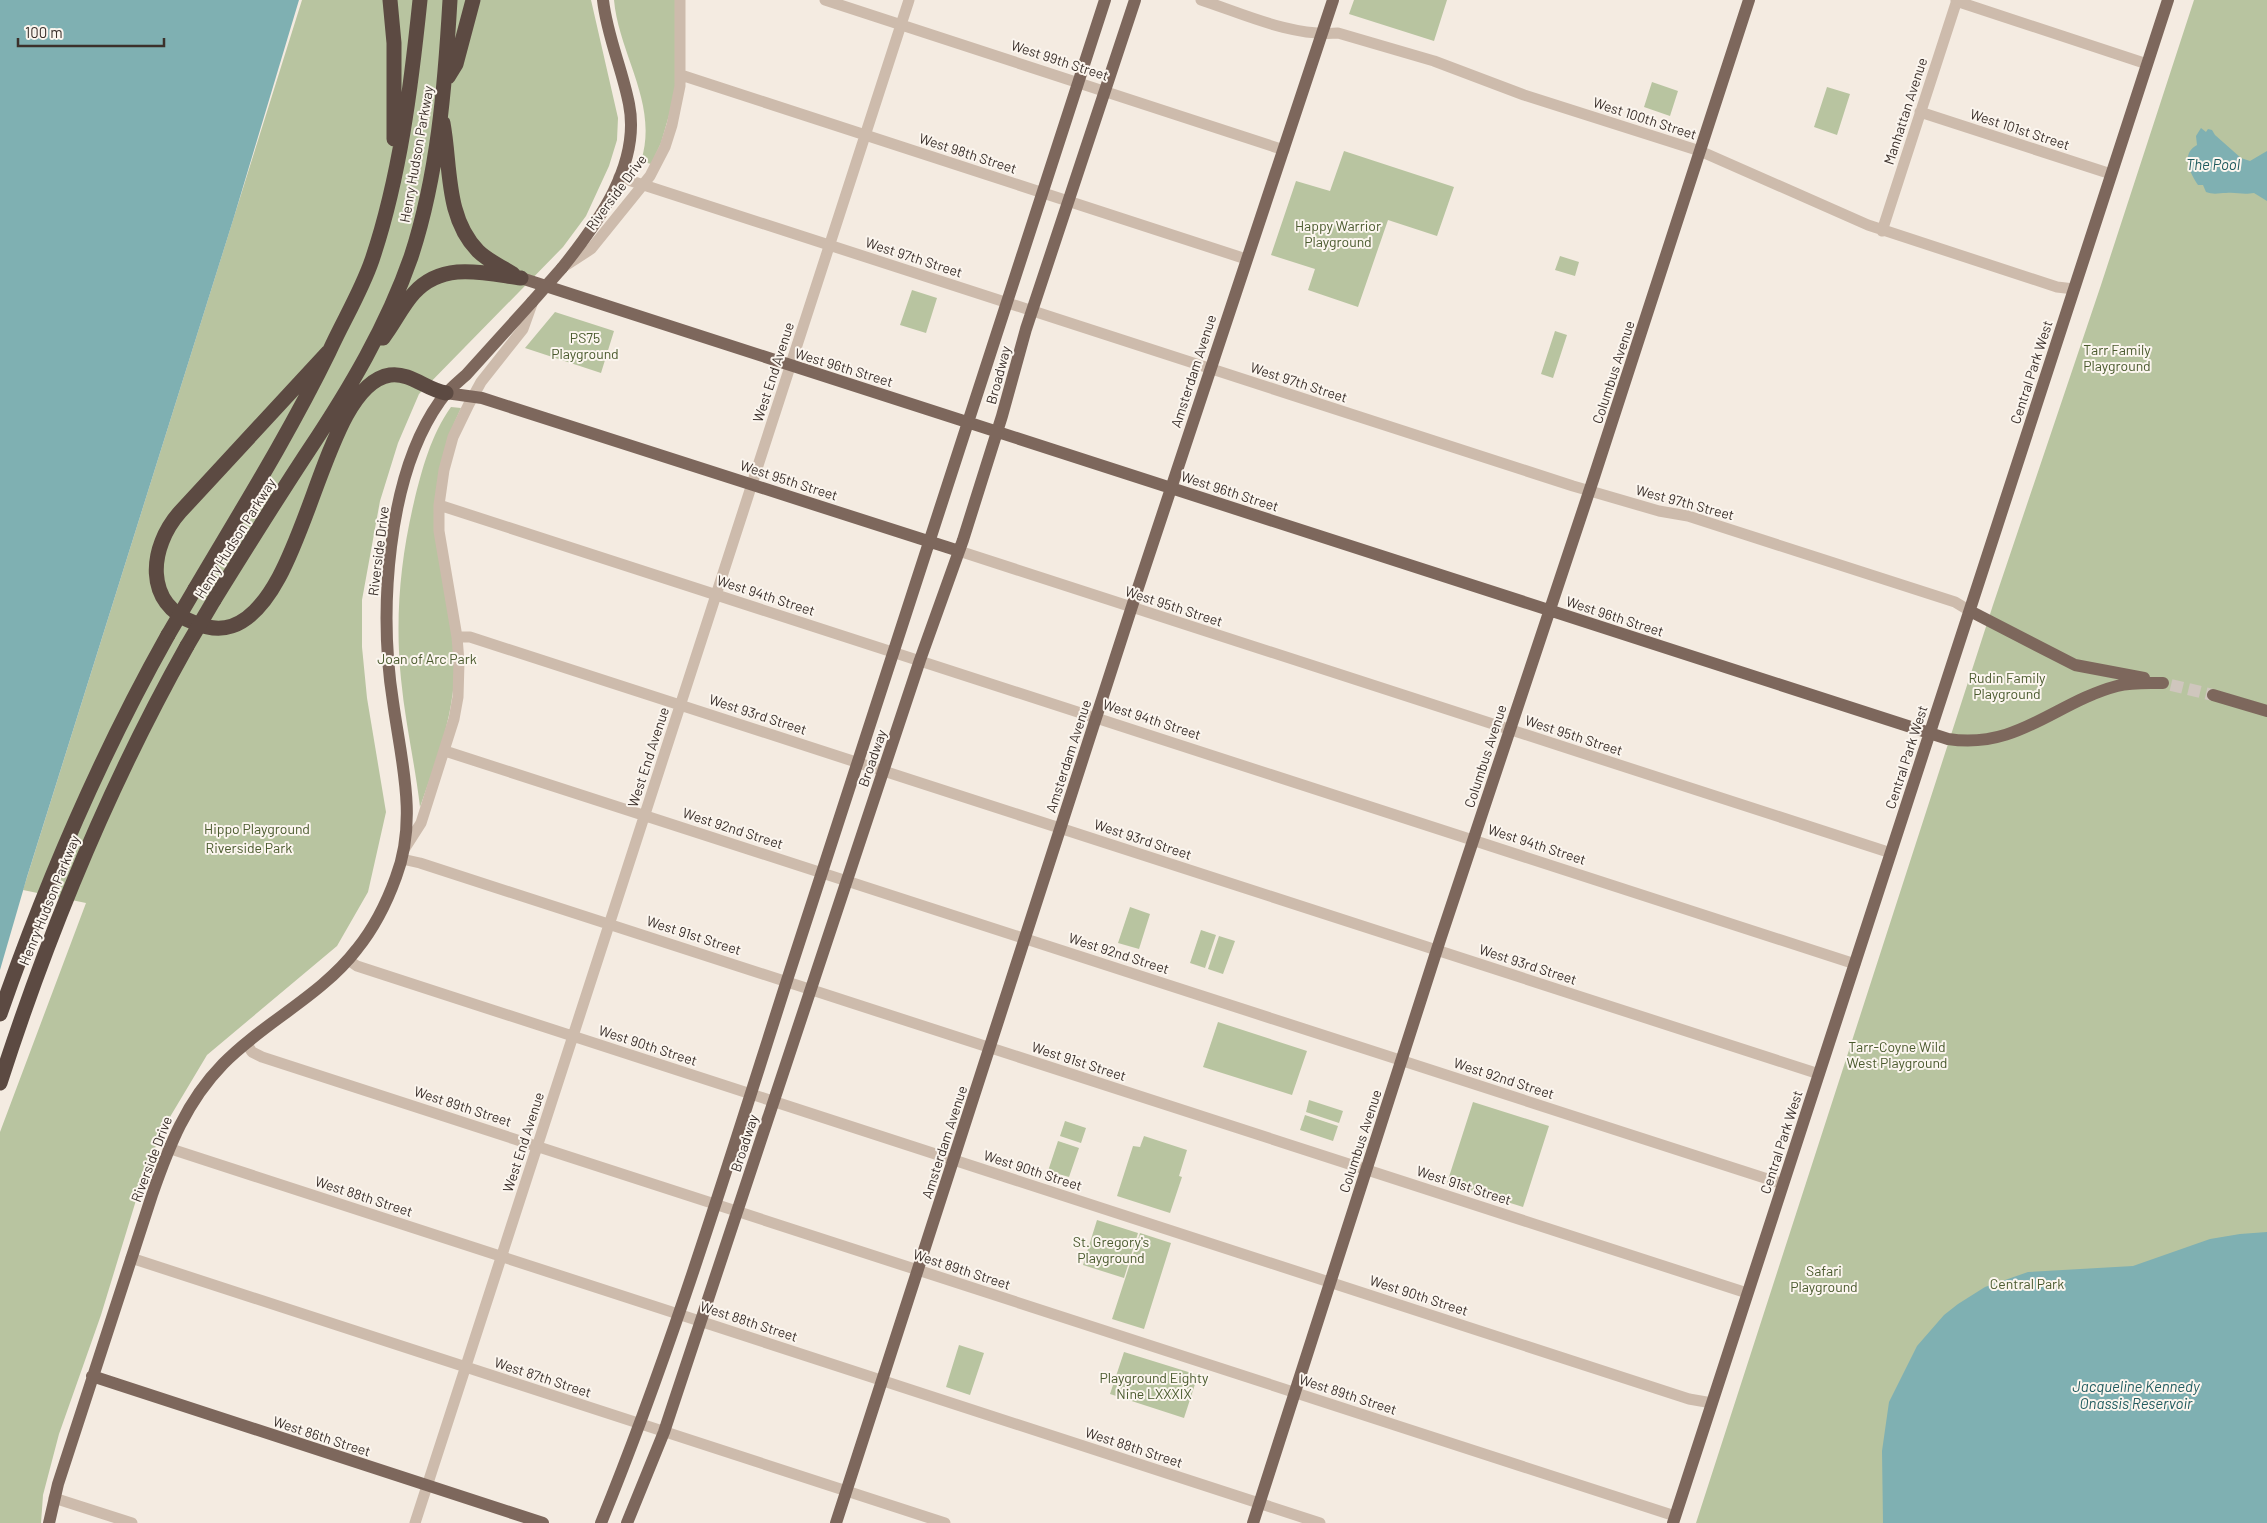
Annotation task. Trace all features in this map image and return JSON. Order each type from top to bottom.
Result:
[{"type":"highway","points":[[390,0],[394,43],[393,129],[396,168]]},
{"type":"highway","name":"Henry Hudson Parkway","points":[[0,1014],[47,888],[84,799],[126,712],[168,635],[297,415],[359,293],[387,210],[396,168],[420,0]]},
{"type":"highway","name":"Henry Hudson Parkway","points":[[0,1083],[45,952],[89,843],[127,758],[214,600],[353,380],[384,322],[410,257],[425,206],[446,81],[450,0]]},
{"type":"highway","points":[[446,81],[456,64],[473,0]]},
{"type":"highway","points":[[441,110],[451,194],[461,226],[472,243],[485,257],[521,278]]},
{"type":"highway","points":[[353,380],[409,300],[427,282],[442,275],[459,271],[487,272],[521,278]]},
{"type":"highway","points":[[328,352],[186,505],[164,533],[156,553],[155,567],[158,583],[168,604],[186,619],[209,628],[224,628],[247,619],[261,607],[286,559],[343,422],[366,387],[383,377],[395,375],[407,378],[432,390],[446,393]]},
{"type":"main road","name":"Riverside Drive","points":[[49,1523],[54,1498],[131,1258],[168,1148],[187,1109],[200,1090],[221,1066],[246,1043],[324,982],[348,960],[380,913],[393,886],[403,853],[407,800],[387,656],[388,573],[395,524],[408,470],[423,432],[446,393],[562,268],[589,234],[619,177],[629,147],[631,121],[628,98],[610,39],[602,0]]},
{"type":"main road","name":"Broadway","points":[[601,1523],[641,1424],[678,1314],[823,873],[966,421],[1106,0]]},
{"type":"main road","name":"Broadway","points":[[627,1523],[664,1432],[920,660],[959,551],[998,431],[1032,311],[1135,0]]},
{"type":"main road","name":"Amsterdam Avenue","points":[[836,1523],[991,1048],[1096,717],[1333,0]]},
{"type":"main road","name":"Columbus Avenue","points":[[1253,1523],[1403,1060],[1436,951],[1548,610],[1590,491],[1749,0]]},
{"type":"main road","name":"Central Park West","points":[[1674,1519],[2168,0]]},
{"type":"main road","name":"West 96th Street","points":[[521,278],[1930,734],[1963,741],[1994,740],[2112,687],[2134,683],[2167,684],[2075,665],[1970,611]]},
{"type":"main road","name":"West 95th Street","points":[[446,393],[473,396],[752,483],[959,551]]},
{"type":"main road","points":[[2213,695],[2267,712]]},
{"type":"main road","name":"West 86th Street","points":[[92,1376],[543,1523]]},
{"type":"street","name":"Riverside Drive","points":[[562,268],[591,250],[643,186],[650,176],[669,136],[681,75],[680,0]]},
{"type":"street","name":"West 99th Street","points":[[825,0],[1284,150]]},
{"type":"street","name":"West End Avenue","points":[[414,1523],[909,0]]},
{"type":"street","name":"West 100th Street","points":[[1201,0],[1301,32],[1338,33],[1434,60],[1524,95],[1700,151],[1882,231],[2057,287],[2074,289]]},
{"type":"street","points":[[1956,1],[2147,64]]},
{"type":"street","name":"Manhattan Avenue","points":[[1882,231],[1956,1]]},
{"type":"street","name":"West 98th Street","points":[[681,75],[1246,259]]},
{"type":"street","name":"West 101st Street","points":[[1920,112],[2111,174]]},
{"type":"street","name":"West 97th Street","points":[[619,177],[1210,370],[1590,491],[1659,511],[1688,516],[1955,602],[1970,611]]},
{"type":"street","name":"Riverside Drive","points":[[403,853],[421,823],[445,751],[458,697],[459,662],[457,637],[442,555],[439,505],[450,447],[480,382],[523,329],[532,302]]},
{"type":"street","name":"West 94th Street","points":[[439,505],[1855,964]]},
{"type":"street","name":"West 95th Street","points":[[959,551],[1891,854]]},
{"type":"street","name":"West 93rd Street","points":[[457,637],[470,637],[1819,1074]]},
{"type":"street","name":"West 92nd Street","points":[[445,751],[1783,1184]]},
{"type":"street","name":"West 91st Street","points":[[403,853],[420,862],[609,924],[1747,1293]]},
{"type":"street","name":"West 90th Street","points":[[348,960],[357,966],[1679,1396],[1712,1403]]},
{"type":"street","name":"West 89th Street","points":[[246,1043],[252,1052],[262,1057],[1294,1392],[1674,1519]]},
{"type":"street","name":"West 88th Street","points":[[168,1148],[1320,1523]]},
{"type":"street","name":"West 87th Street","points":[[131,1258],[945,1523]]},
{"type":"street","points":[[54,1498],[132,1523]]},
{"type":"green space","points":[[302,0],[591,0],[618,118],[617,140],[609,166],[586,216],[563,247],[419,394],[398,443],[380,501],[362,600],[362,647],[367,698],[386,812],[368,892],[337,946],[207,1055],[161,1132],[137,1197],[101,1315],[59,1434],[43,1495],[41,1523],[0,1523],[0,1132],[86,903],[23,890]]},
{"type":"green space","points":[[614,0],[677,0],[676,91],[661,143],[651,164],[641,161],[645,140],[642,100],[617,20]]},
{"type":"green space","points":[[1354,0],[1447,0],[1434,41],[1349,14]]},
{"type":"green space","name":"Central Park","points":[[2194,0],[2267,0],[2267,1523],[1696,1523],[1993,605],[2101,285]]},
{"type":"green space","points":[[1652,82],[1678,91],[1670,116],[1644,107]]},
{"type":"green space","points":[[1827,87],[1850,94],[1837,135],[1814,127]]},
{"type":"green space","name":"Happy Warrior Playground","points":[[1344,151],[1454,187],[1437,236],[1388,220],[1358,307],[1308,290],[1315,269],[1271,255],[1296,181],[1330,191]]},
{"type":"green space","points":[[1560,256],[1579,262],[1575,276],[1555,270]]},
{"type":"green space","points":[[912,290],[937,298],[926,333],[900,325]]},
{"type":"green space","name":"PS75 Playground","points":[[555,312],[614,331],[601,373],[525,348]]},
{"type":"green space","points":[[1555,331],[1567,335],[1553,378],[1541,374]]},
{"type":"green space","name":"Joan of Arc Park","points":[[451,407],[461,408],[452,428],[439,475],[455,662],[454,682],[444,736],[420,807],[401,679],[399,657],[400,590],[405,546],[420,477],[438,429]]},
{"type":"green space","points":[[1130,907],[1150,914],[1139,949],[1118,943]]},
{"type":"green space","points":[[1201,930],[1216,935],[1205,968],[1190,963]]},
{"type":"green space","points":[[1219,936],[1235,941],[1223,974],[1208,969]]},
{"type":"green space","points":[[1218,1022],[1307,1051],[1292,1095],[1203,1067]]},
{"type":"green space","points":[[1309,1100],[1343,1111],[1339,1123],[1306,1112]]},
{"type":"green space","points":[[1473,1102],[1549,1126],[1523,1207],[1447,1183]]},
{"type":"green space","points":[[1305,1115],[1338,1126],[1333,1141],[1300,1130]]},
{"type":"green space","points":[[1065,1121],[1086,1128],[1081,1143],[1060,1136]]},
{"type":"green space","points":[[1144,1136],[1187,1150],[1179,1176],[1182,1177],[1170,1213],[1117,1196],[1133,1146],[1140,1147]]},
{"type":"green space","points":[[1058,1141],[1079,1148],[1069,1177],[1048,1171]]},
{"type":"green space","name":"St. Gregory's Playground","points":[[1097,1220],[1138,1233],[1124,1278],[1083,1265]]},
{"type":"green space","points":[[1140,1233],[1171,1243],[1144,1329],[1112,1319]]},
{"type":"green space","points":[[959,1345],[984,1353],[970,1395],[946,1387]]},
{"type":"green space","name":"Playground Eighty Nine LXXXIX","points":[[1124,1352],[1198,1375],[1184,1418],[1110,1394]]},
{"type":"water","points":[[0,0],[299,0],[234,217],[27,877],[0,970]]},
{"type":"water","name":"The Pool","points":[[2201,128],[2206,132],[2208,129],[2212,130],[2215,135],[2241,158],[2250,161],[2267,151],[2267,201],[2254,193],[2209,193],[2206,192],[2203,185],[2198,185],[2192,175],[2188,158],[2189,153],[2197,145],[2196,136]]},
{"type":"water","name":"Jacqueline Kennedy Onassis Reservoir","points":[[2267,1232],[2267,1523],[1883,1523],[1882,1451],[1889,1402],[1917,1346],[1944,1315],[1958,1304],[1985,1287],[2028,1272],[2133,1266],[2210,1239]]},
{"type":"tunnel","points":[[2171,685],[2213,695]]},
{"type":"park label","name":"Tarr Family Playground","points":[[2117,358]]},
{"type":"park label","name":"Rudin Family Playground","points":[[2007,686]]},
{"type":"park label","name":"Hippo Playground","points":[[257,828]]},
{"type":"park label","name":"Riverside Park","points":[[249,847]]},
{"type":"park label","name":"Tarr-Coyne Wild West Playground","points":[[1897,1054]]},
{"type":"park label","name":"Safari Playground","points":[[1824,1278]]}]
